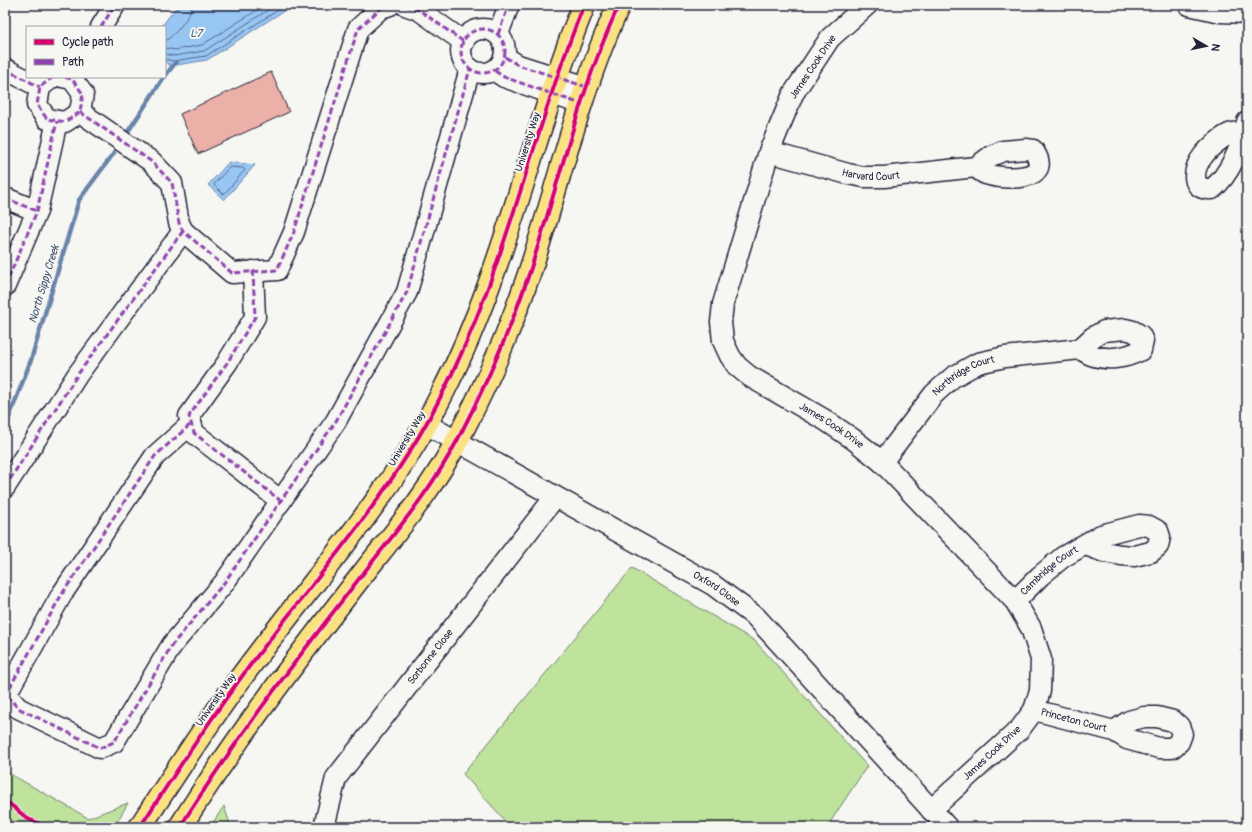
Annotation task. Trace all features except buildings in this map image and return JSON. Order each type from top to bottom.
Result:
[{"type":"main road","name":"University Way","points":[[140,827],[230,693],[263,648],[366,518],[394,478],[444,392],[489,285],[554,86],[571,36],[584,5]]},
{"type":"main road","points":[[180,827],[231,750],[290,669],[419,501],[457,442],[488,379],[517,309],[530,272],[584,95],[601,46],[619,5]]},
{"type":"street","points":[[102,26],[115,5]]},
{"type":"street","points":[[80,112],[152,162],[172,183],[179,223],[183,231],[232,272],[276,270],[294,232],[358,29],[381,8],[390,5]]},
{"type":"street","points":[[405,5],[419,10],[464,42]]},
{"type":"street","points":[[498,34],[509,5]]},
{"type":"street","name":"James Cook Drive","points":[[867,5],[830,38],[793,94],[769,152],[723,304],[721,322],[723,341],[730,356],[738,366],[749,376],[825,420],[853,439],[882,462],[1016,601],[1031,628],[1041,659],[1040,691],[1034,710],[1020,729],[931,810]]},
{"type":"street","points":[[1189,5],[1220,12],[1247,14]]},
{"type":"street","points":[[481,29],[490,30],[498,34],[504,42],[506,49],[500,64],[486,74],[478,73],[470,69],[465,63],[462,56],[464,42],[468,36],[474,32],[481,29]]},
{"type":"street","points":[[500,64],[504,77],[554,86],[584,95]]},
{"type":"street","points":[[5,69],[26,76]]},
{"type":"street","points":[[191,424],[156,456],[62,594],[5,698],[10,699],[18,708],[100,748],[114,742],[172,645],[224,583],[336,421],[407,292],[470,69]]},
{"type":"street","points":[[33,78],[46,82],[37,104],[47,120],[65,122],[80,112],[83,94],[69,78]]},
{"type":"street","points":[[5,286],[37,211],[57,121]]},
{"type":"street","name":"Harvard Court","points":[[769,152],[864,177],[884,178],[976,167]]},
{"type":"street","points":[[5,198],[37,211]]},
{"type":"street","points":[[5,487],[78,374],[183,231]]},
{"type":"street","points":[[253,271],[254,317],[227,363],[189,416],[194,433],[281,501]]},
{"type":"street","name":"Northridge Court","points":[[882,462],[934,394],[953,377],[978,364],[1005,357],[1080,349]]},
{"type":"street","name":"Oxford Close","points":[[426,424],[713,585],[756,617],[876,747],[947,827]]},
{"type":"street","name":"Sorbonne Close","points":[[324,827],[336,778],[555,497]]},
{"type":"street","name":"Cambridge Court","points":[[1016,601],[1040,576],[1063,557],[1086,545]]},
{"type":"street","name":"Princeton Court","points":[[1034,710],[1114,731]]},
{"type":"green space","points":[[632,568],[755,641],[867,766],[827,827],[511,827],[463,774]]},
{"type":"green space","points":[[5,771],[88,818],[128,803],[114,827],[5,827]]},
{"type":"green space","points":[[224,806],[231,827],[210,827]]},
{"type":"water","name":"L7","points":[[178,5],[293,5],[207,60],[171,66],[166,63],[166,26],[162,26]]},
{"type":"water","points":[[229,162],[255,165],[224,200],[208,185]]},
{"type":"waterway","name":"North Sippy Creek","points":[[166,75],[176,62]]},
{"type":"waterway","name":"North Sippy Creek","points":[[127,133],[163,78]]},
{"type":"waterway","name":"North Sippy Creek","points":[[5,428],[31,360],[79,200],[114,153]]},
{"type":"marked path","points":[[102,26],[115,5]]},
{"type":"marked path","points":[[80,112],[152,162],[172,183],[179,223],[183,231],[232,273],[277,270],[294,232],[358,29],[381,8],[390,5]]},
{"type":"marked path","points":[[405,5],[419,10],[464,42]]},
{"type":"marked path","points":[[498,34],[509,5]]},
{"type":"marked path","points":[[479,29],[487,29],[499,35],[505,47],[505,51],[505,55],[499,67],[487,73],[479,73],[467,67],[461,55],[461,47],[467,35],[479,29]]},
{"type":"marked path","points":[[505,57],[518,65],[587,87]]},
{"type":"marked path","points":[[5,69],[40,87]]},
{"type":"marked path","points":[[5,699],[10,699],[18,708],[100,748],[114,742],[172,645],[224,583],[336,421],[407,292],[470,69]]},
{"type":"marked path","points":[[495,71],[504,77],[581,104]]},
{"type":"marked path","points":[[52,78],[40,87],[37,105],[47,119],[65,122],[80,112],[83,94],[72,79],[67,78]]},
{"type":"marked path","points":[[5,286],[37,211],[57,121]]},
{"type":"marked path","points":[[5,198],[37,211]]},
{"type":"marked path","points":[[5,487],[78,374],[183,231]]},
{"type":"marked path","points":[[253,271],[255,317],[227,363],[189,416],[194,433],[281,501]]},
{"type":"marked path","points":[[5,696],[62,594],[155,456],[191,424]]},
{"type":"cycle path","points":[[140,827],[231,691],[360,524],[382,493],[424,427],[443,392],[465,345],[502,249],[549,102],[584,5]]},
{"type":"cycle path","points":[[180,827],[219,767],[261,708],[406,518],[447,460],[497,358],[522,295],[592,71],[619,5]]},
{"type":"cycle path","points":[[5,800],[28,819],[49,827]]}]
